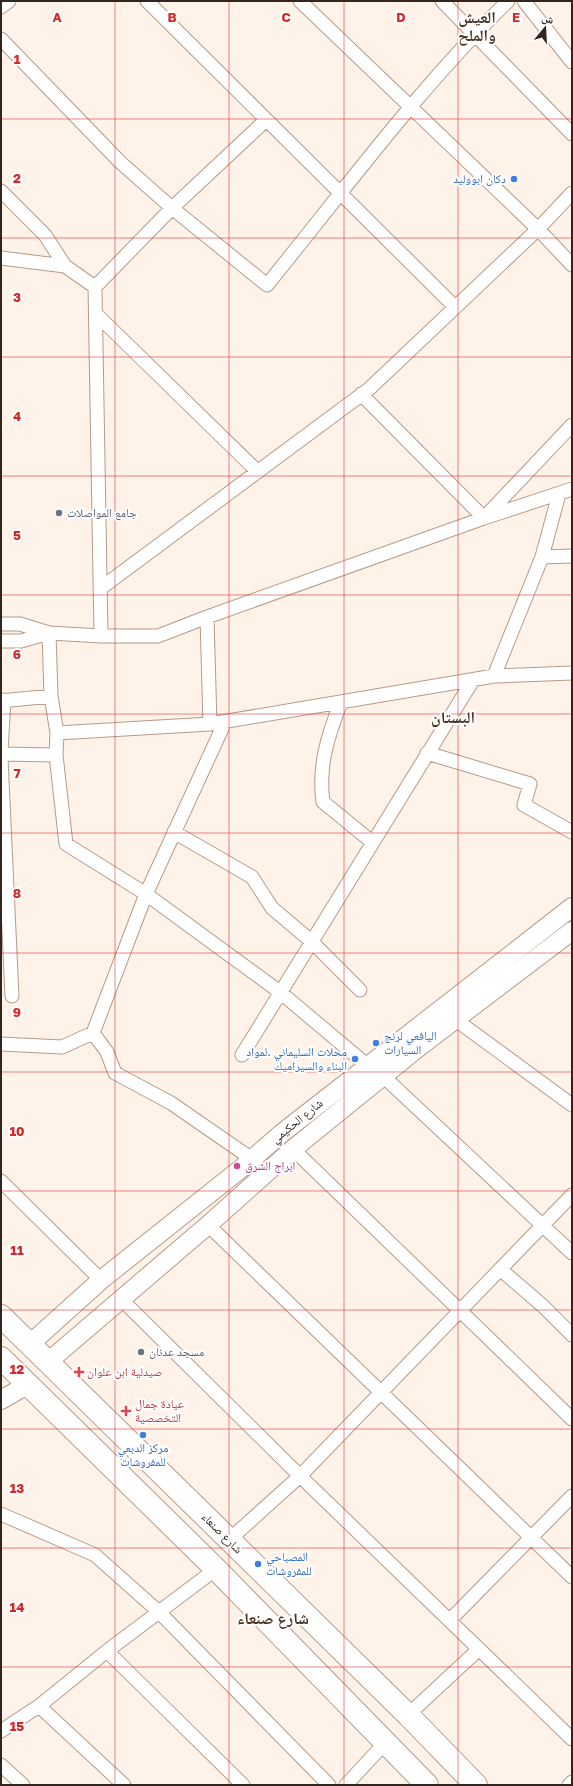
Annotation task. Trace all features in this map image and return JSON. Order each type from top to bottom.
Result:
[{"type":"highway","name":"شارع صنعاء","points":[[1,1316],[49,1361],[408,1715],[475,1785]]},
{"type":"highway","points":[[3,1364],[27,1385],[216,1569],[427,1785]]},
{"type":"highway","points":[[410,1767],[419,1768],[430,1766],[438,1756],[438,1745]]},
{"type":"highway","points":[[463,1785],[467,1783],[475,1785]]},
{"type":"street","points":[[1,7],[9,1]]},
{"type":"street","points":[[300,1],[538,229],[572,264]]},
{"type":"street","points":[[442,1],[475,33],[572,134]]},
{"type":"street","points":[[1,39],[120,162],[172,208],[266,285],[410,107],[475,33],[508,1]]},
{"type":"street","points":[[524,1],[572,62]]},
{"type":"street","points":[[152,3],[266,120],[456,307]]},
{"type":"street","points":[[101,636],[95,287],[172,208],[266,120]]},
{"type":"street","points":[[1,191],[45,235],[65,266],[95,287]]},
{"type":"street","points":[[101,588],[361,394],[538,229],[572,193]]},
{"type":"street","points":[[1,258],[65,266]]},
{"type":"street","points":[[96,314],[258,472]]},
{"type":"street","points":[[361,394],[484,518]]},
{"type":"street","points":[[484,518],[572,425]]},
{"type":"street","points":[[1,624],[20,624],[49,633],[101,636],[158,636],[484,518],[572,490]]},
{"type":"street","points":[[494,676],[542,557],[559,494]]},
{"type":"street","points":[[542,557],[572,556]]},
{"type":"street","points":[[207,617],[210,724]]},
{"type":"street","points":[[1,641],[21,641],[49,633]]},
{"type":"street","points":[[49,633],[51,696],[57,733],[56,755],[66,844],[146,894],[280,992],[368,1066]]},
{"type":"street","points":[[57,733],[210,724],[494,676],[572,672]]},
{"type":"street","points":[[242,1055],[473,680]]},
{"type":"street","points":[[51,696],[2,701],[1,753],[56,755]]},
{"type":"street","points":[[341,702],[327,739],[321,786],[323,802],[372,842]]},
{"type":"street","points":[[1,1044],[62,1047],[93,1033],[146,894],[225,722]]},
{"type":"street","points":[[427,753],[530,784],[524,805],[572,832]]},
{"type":"street","points":[[1,758],[12,996]]},
{"type":"street","points":[[174,832],[252,877],[272,908],[312,941],[360,990]]},
{"type":"street","name":"شارع الحكيمي","points":[[30,1344],[101,1280],[252,1159],[282,1133],[572,907]]},
{"type":"street","name":"شارع الحكيمي","points":[[49,1361],[208,1225],[293,1149],[383,1076],[456,1020],[570,937]]},
{"type":"street","points":[[456,1020],[572,1105]]},
{"type":"street","points":[[93,1033],[107,1052],[115,1073],[171,1103],[252,1159]]},
{"type":"street","points":[[383,1076],[572,1253]]},
{"type":"street","points":[[293,1149],[572,1419]]},
{"type":"street","points":[[1,1181],[101,1280]]},
{"type":"street","points":[[229,1540],[300,1476],[572,1195]]},
{"type":"street","points":[[208,1225],[382,1391],[572,1577]]},
{"type":"street","points":[[500,1269],[543,1306],[572,1335]]},
{"type":"street","points":[[121,1300],[300,1476],[572,1739]]},
{"type":"street","points":[[1,1400],[27,1385]]},
{"type":"street","points":[[450,1620],[572,1496]]},
{"type":"street","points":[[1,1514],[95,1555],[159,1612],[329,1785]]},
{"type":"street","points":[[1,1731],[39,1706],[107,1651],[216,1569]]},
{"type":"street","points":[[408,1715],[479,1649]]},
{"type":"street","points":[[107,1651],[243,1785]]},
{"type":"street","points":[[39,1706],[124,1785]]},
{"type":"street","points":[[346,1785],[385,1743]]},
{"type":"street","points":[[1,1765],[23,1785]]},
{"type":"street","points":[[568,1785],[572,1782]]},
{"type":"place","name":"دكان ابووليد","points":[[514,179]]},
{"type":"place","name":"جامع المواصلات","points":[[59,513]]},
{"type":"place","name":"اليافعي لرنج السيارات","points":[[376,1043]]},
{"type":"place","name":"محلات السليماني .لمواد البناء والسيراميك","points":[[355,1059]]},
{"type":"place","name":"ابراج الشرق","points":[[237,1166]]},
{"type":"place","name":"مسجد عدنان","points":[[141,1352]]},
{"type":"place","name":"صيدلية ابن علوان","points":[[79,1372]]},
{"type":"place","name":"عيادة جمال التخصصية","points":[[126,1411]]},
{"type":"place","name":"مركز الدبعي للمفروشات","points":[[143,1435]]},
{"type":"place","name":"المصباحي للمفروشات","points":[[258,1564]]},
{"type":"district","name":"العيش والملح","points":[[477,26]]},
{"type":"district","name":"البستان","points":[[453,717]]},
{"type":"district","name":"شارع صنعاء","points":[[273,1618]]}]
